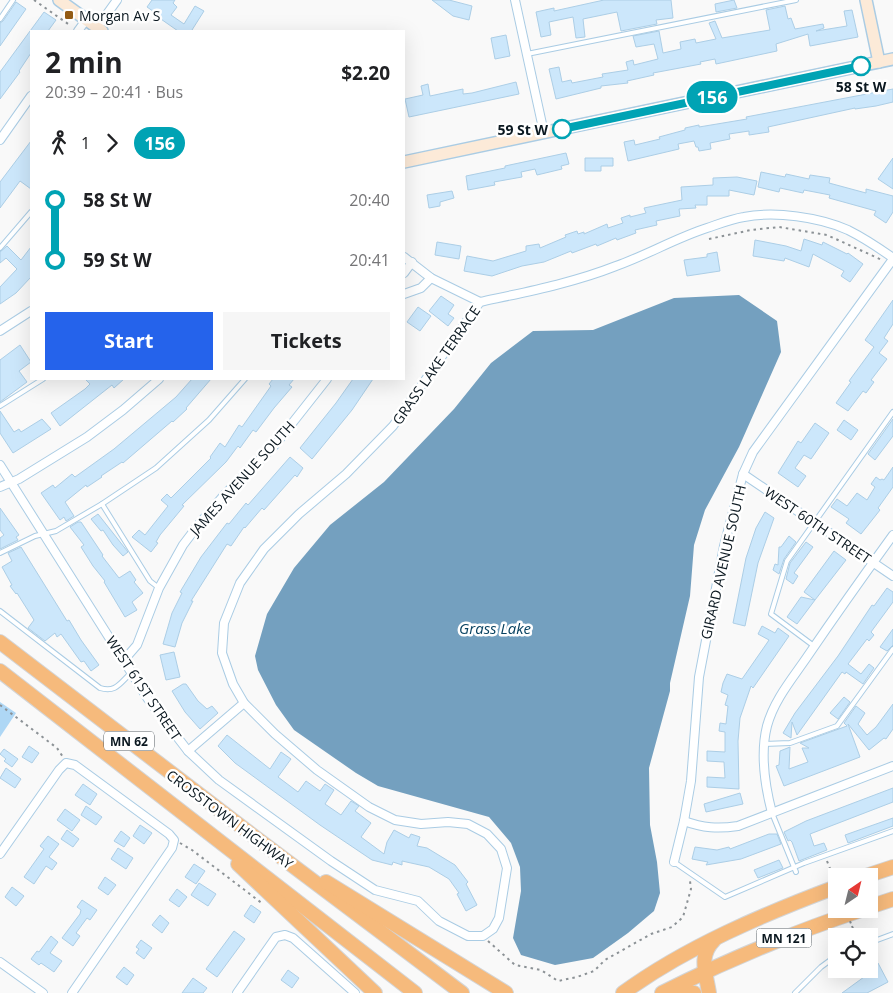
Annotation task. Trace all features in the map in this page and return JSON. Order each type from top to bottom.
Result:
[{"type":"highway","name":"CROSSTOWN HIGHWAY","points":[[0,642],[462,993]]},
{"type":"highway","name":"CROSSTOWN HIGHWAY","points":[[0,671],[415,993]]},
{"type":"highway","points":[[177,807],[375,993]]},
{"type":"highway","points":[[256,838],[506,993]]},
{"type":"highway","points":[[878,872],[893,867]]},
{"type":"highway","name":"MN 121","points":[[623,993],[664,966],[828,884]]},
{"type":"highway","points":[[878,904],[893,899]]},
{"type":"highway","name":"MN 121","points":[[664,993],[706,971],[762,947],[840,918]]},
{"type":"highway","points":[[709,993],[704,957],[708,946],[715,939]]},
{"type":"highway","points":[[664,993],[677,991],[694,993]]},
{"type":"street","points":[[59,0],[100,30],[116,0]]},
{"type":"street","points":[[515,0],[544,133]]},
{"type":"street","points":[[866,0],[879,62]]},
{"type":"street","points":[[76,28],[86,20]]},
{"type":"street","points":[[405,162],[893,59]]},
{"type":"street","points":[[0,140],[30,97]]},
{"type":"street","name":"GRASS LAKE TERRACE","points":[[483,936],[493,929],[499,918],[507,868],[501,849],[487,834],[468,824],[448,822],[421,824],[395,820],[369,807],[317,770],[244,704],[233,684],[222,653],[224,623],[240,583],[264,549],[299,514],[346,474],[393,426],[480,302],[567,282],[607,269],[705,228],[744,217],[779,215],[803,217],[824,222],[847,230],[870,242],[893,258]]},
{"type":"street","points":[[405,258],[431,278],[480,302]]},
{"type":"street","name":"GIRARD AVENUE SOUTH","points":[[674,862],[691,782],[698,677],[724,546],[743,474],[753,452],[893,258]]},
{"type":"street","points":[[405,272],[412,262]]},
{"type":"street","points":[[405,294],[421,288],[431,278]]},
{"type":"street","points":[[0,331],[30,312]]},
{"type":"street","points":[[0,487],[19,479],[87,437],[123,410],[158,380]]},
{"type":"street","name":"JAMES AVENUE SOUTH","points":[[124,660],[137,645],[159,588],[183,545],[198,524],[225,494],[275,445],[326,380]]},
{"type":"street","name":"WEST 61ST STREET","points":[[0,465],[131,673],[188,751],[219,780],[331,861],[375,890],[418,901],[439,922],[468,936],[483,936]]},
{"type":"street","name":"WEST 60TH STREET","points":[[743,474],[893,576]]},
{"type":"street","points":[[772,813],[766,790],[764,744],[767,726],[774,709],[814,646],[893,535]]},
{"type":"street","points":[[188,751],[244,704]]},
{"type":"street","points":[[0,854],[59,770],[66,763],[76,765],[170,834],[174,840],[172,848],[72,993]]},
{"type":"street","points":[[684,821],[702,828],[720,829],[738,826],[893,766]]},
{"type":"street","points":[[237,993],[276,937],[285,935],[293,938],[355,993]]},
{"type":"street","points":[[0,962],[43,993]]},
{"type":"lane","points":[[0,19],[13,0]]},
{"type":"lane","points":[[526,54],[796,0]]},
{"type":"lane","points":[[0,248],[30,213]]},
{"type":"lane","points":[[0,406],[41,380]]},
{"type":"lane","points":[[0,554],[35,536],[56,531],[102,504],[156,468],[209,420],[244,380]]},
{"type":"lane","points":[[814,646],[771,614],[787,561],[893,412]]},
{"type":"lane","points":[[102,504],[150,581],[159,588]]},
{"type":"lane","points":[[0,612],[100,688],[109,690],[116,688],[131,673]]},
{"type":"lane","points":[[764,744],[790,743],[836,726],[893,649]]},
{"type":"lane","points":[[772,813],[796,872]]},
{"type":"lane","points":[[674,862],[725,897],[794,867],[893,831]]},
{"type":"lane","points":[[878,939],[893,934]]},
{"type":"lane","points":[[795,993],[828,962]]},
{"type":"path","points":[[34,0],[76,28]]},
{"type":"path","points":[[709,239],[751,230],[779,227],[827,235],[882,260]]},
{"type":"path","points":[[0,705],[57,748],[62,753],[66,763]]},
{"type":"path","points":[[174,840],[192,850],[266,906]]},
{"type":"path","points":[[821,862],[826,859],[829,868]]},
{"type":"path","points":[[483,936],[515,965],[541,970],[558,981],[577,977],[594,971],[605,960],[651,934],[672,927],[683,917],[690,889],[690,872]]},
{"type":"path","points":[[878,932],[884,936]]},
{"type":"shaded area","points":[[0,702],[16,713],[0,737]]},
{"type":"water","name":"Grass Lake","points":[[739,295],[777,321],[781,352],[739,447],[705,510],[694,545],[690,596],[670,683],[670,691],[649,768],[650,825],[657,862],[660,893],[654,911],[628,933],[593,958],[555,965],[521,955],[513,938],[521,891],[520,867],[511,843],[489,817],[378,786],[294,730],[276,705],[258,670],[255,656],[267,614],[294,568],[330,525],[384,482],[454,409],[491,363],[533,331],[593,330],[674,298]]},
{"type":"building","points":[[152,0],[175,0],[173,3],[177,7],[171,15],[184,24],[195,6],[204,11],[192,30],[177,30],[147,7]]},
{"type":"building","points":[[432,0],[449,0],[472,6],[469,20],[453,16]]},
{"type":"building","points":[[604,0],[671,0],[673,18],[656,20],[657,24],[621,31],[617,12],[583,19],[585,37],[576,38],[573,17],[549,22],[551,35],[541,37],[536,12],[554,8],[554,11]]},
{"type":"building","points":[[734,0],[737,8],[716,12],[715,4]]},
{"type":"building","points":[[16,2],[26,9],[0,46],[0,23]]},
{"type":"building","points":[[785,6],[788,19],[791,18],[795,29],[823,24],[824,28],[816,31],[847,26],[844,11],[852,10],[858,37],[810,46],[808,34],[776,44],[777,51],[716,64],[715,59],[700,62],[701,64],[653,73],[654,75],[627,81],[628,83],[601,86],[601,88],[556,99],[549,69],[559,67],[562,82],[571,80],[572,83],[603,77],[602,74],[628,70],[626,62],[633,60],[634,65],[658,59],[654,44],[636,47],[633,36],[659,31],[663,53],[681,49],[680,42],[695,39],[696,43],[716,39],[709,23],[715,21],[722,38],[770,30],[766,10]]},
{"type":"building","points":[[44,12],[56,20],[49,30],[31,30]]},
{"type":"building","points":[[30,31],[30,54],[0,99],[0,72]]},
{"type":"building","points":[[506,35],[510,56],[495,59],[491,38]]},
{"type":"building","points":[[516,82],[519,94],[409,117],[405,99],[423,95],[421,86],[428,84],[430,96],[463,89],[463,94],[472,93]]},
{"type":"building","points":[[893,89],[893,102],[855,108],[768,127],[769,132],[749,135],[749,131],[729,134],[730,139],[710,143],[711,149],[699,151],[694,141],[678,144],[679,149],[628,161],[624,142],[634,140],[635,145],[660,139],[659,137],[685,130],[685,128],[747,119],[746,117]]},
{"type":"building","points":[[30,142],[30,188],[20,181],[0,208],[0,182]]},
{"type":"building","points":[[566,153],[569,164],[561,166],[562,169],[537,175],[535,169],[521,172],[522,177],[494,182],[495,185],[468,190],[466,176]]},
{"type":"building","points":[[585,158],[613,158],[613,166],[601,166],[601,171],[585,171]]},
{"type":"building","points":[[893,158],[893,189],[878,179]]},
{"type":"building","points":[[761,172],[785,177],[786,174],[809,179],[810,175],[830,178],[829,183],[866,193],[866,189],[893,196],[893,212],[886,223],[874,215],[876,211],[829,198],[830,195],[804,190],[803,193],[780,188],[779,192],[758,187]]},
{"type":"building","points":[[737,177],[757,181],[754,195],[729,190],[729,196],[707,196],[707,205],[695,205],[696,208],[679,209],[680,216],[656,221],[657,225],[635,230],[636,233],[492,276],[464,271],[467,256],[493,261],[526,251],[526,246],[539,244],[540,248],[577,231],[578,234],[584,232],[584,234],[607,224],[608,228],[623,223],[621,218],[646,213],[644,208],[682,200],[681,187],[713,185],[713,178]]},
{"type":"building","points":[[452,191],[454,198],[440,202],[440,206],[429,208],[427,195]]},
{"type":"building","points":[[804,239],[822,245],[823,242],[848,253],[863,264],[850,282],[841,276],[844,271],[813,254],[809,267],[785,258],[784,261],[753,256],[755,240],[801,251]]},
{"type":"building","points":[[437,242],[461,246],[459,259],[435,255]]},
{"type":"building","points":[[7,246],[21,260],[30,248],[30,278],[16,293],[0,304],[0,287],[17,269],[6,258],[0,263],[0,252]]},
{"type":"building","points":[[717,252],[720,271],[687,276],[684,260],[707,257],[707,254]]},
{"type":"building","points":[[441,296],[454,305],[448,314],[454,318],[448,326],[429,311]]},
{"type":"building","points":[[893,300],[893,324],[884,338],[888,341],[879,353],[887,359],[871,380],[874,382],[866,393],[863,391],[848,411],[836,403],[851,382],[849,381],[874,347],[865,340]]},
{"type":"building","points":[[418,307],[431,316],[420,331],[407,322]]},
{"type":"building","points":[[20,345],[30,363],[19,371],[27,382],[0,402],[0,360]]},
{"type":"building","points":[[86,380],[123,380],[114,388],[112,385],[60,426],[51,413],[90,384]]},
{"type":"building","points":[[191,380],[210,380],[187,409],[173,422],[123,463],[87,487],[86,485],[65,502],[74,516],[66,521],[64,517],[60,520],[41,493],[53,485],[55,488],[72,474],[75,477],[114,449],[176,397]]},
{"type":"building","points":[[272,380],[293,380],[289,385],[292,387],[256,432],[253,430],[240,448],[238,446],[226,462],[182,505],[184,506],[160,535],[156,542],[158,543],[151,552],[132,537],[139,530],[145,535],[168,506],[161,500],[167,494],[171,498],[211,458],[220,443],[225,447],[239,425],[242,427],[271,386],[269,384]]},
{"type":"building","points":[[352,380],[372,380],[352,410],[312,459],[300,448]]},
{"type":"building","points":[[0,411],[14,432],[19,429],[21,432],[42,419],[51,429],[13,453],[0,433]]},
{"type":"building","points":[[893,419],[893,436],[875,460],[868,454]]},
{"type":"building","points":[[844,420],[858,430],[851,440],[837,430]]},
{"type":"building","points":[[815,423],[829,433],[811,459],[804,455],[795,468],[806,476],[798,487],[778,473],[798,441],[801,443]]},
{"type":"building","points":[[290,457],[303,468],[297,477],[295,475],[264,510],[262,508],[244,527],[231,546],[227,544],[191,601],[193,601],[182,623],[175,647],[163,644],[172,613],[182,593],[180,592],[201,557],[227,523],[229,524],[246,503],[248,505]]},
{"type":"building","points":[[893,467],[893,487],[878,508],[880,510],[861,534],[846,523],[849,519],[831,507],[837,499],[847,506],[857,493],[867,500],[875,487],[871,484],[876,477],[884,480]]},
{"type":"building","points":[[0,508],[19,535],[16,537],[18,540],[0,549],[0,538],[4,535],[0,530]]},
{"type":"building","points":[[765,512],[774,518],[758,563],[745,626],[733,623],[746,558],[756,528]]},
{"type":"building","points":[[98,514],[128,552],[123,556],[103,530],[101,531],[91,519]]},
{"type":"building","points":[[81,522],[102,556],[119,578],[130,571],[136,580],[134,582],[143,593],[132,602],[137,610],[125,617],[105,581],[81,547],[84,545],[70,527]]},
{"type":"building","points":[[789,536],[796,542],[784,559],[779,574],[773,570],[775,564],[778,565],[779,547]]},
{"type":"building","points":[[806,542],[813,547],[794,573],[798,576],[793,584],[786,579],[790,563]]},
{"type":"building","points":[[21,547],[67,621],[69,620],[99,665],[91,671],[84,661],[81,662],[61,634],[57,637],[55,633],[45,641],[28,628],[34,620],[17,593],[10,586],[12,585],[2,567],[12,561],[8,553]]},
{"type":"building","points":[[834,551],[846,560],[815,600],[804,592]]},
{"type":"building","points":[[887,588],[893,592],[893,602],[871,632],[874,635],[869,641],[867,639],[848,664],[861,674],[869,664],[874,668],[863,684],[846,672],[845,674],[842,672],[797,735],[792,722],[791,738],[783,733],[795,713],[838,656],[872,605],[874,606]]},
{"type":"building","points":[[801,597],[815,600],[797,624],[787,617]]},
{"type":"building","points":[[762,626],[775,633],[778,628],[789,636],[753,688],[751,686],[740,718],[738,741],[739,789],[707,787],[707,777],[725,778],[724,762],[707,761],[707,751],[725,752],[725,732],[719,731],[720,723],[726,724],[728,706],[725,705],[728,695],[721,692],[723,683],[727,674],[742,679],[767,643],[769,640],[758,634]]},
{"type":"building","points":[[893,629],[893,645],[887,651],[880,647]]},
{"type":"building","points":[[174,652],[180,677],[166,680],[160,655]]},
{"type":"building","points":[[186,684],[198,701],[207,709],[212,706],[218,713],[200,729],[185,712],[172,691]]},
{"type":"building","points":[[844,697],[850,702],[838,719],[830,713]]},
{"type":"building","points":[[893,704],[893,729],[886,739],[884,738],[869,750],[848,724],[860,757],[784,786],[776,766],[779,765],[780,751],[790,747],[789,769],[808,762],[802,748],[809,748],[800,743],[847,726],[844,723],[856,706],[865,713],[858,724],[867,735],[876,727]]},
{"type":"building","points":[[227,735],[270,769],[281,752],[291,759],[278,777],[298,792],[306,781],[320,791],[325,784],[334,790],[325,804],[341,815],[351,801],[359,806],[355,811],[371,823],[361,837],[384,854],[387,842],[394,830],[409,838],[411,834],[420,837],[417,846],[427,848],[455,865],[468,882],[466,884],[477,905],[466,911],[457,894],[459,893],[449,879],[429,867],[402,861],[402,865],[393,862],[392,865],[372,860],[320,825],[235,763],[218,746]]},
{"type":"building","points":[[29,746],[39,753],[32,763],[22,757]]},
{"type":"building","points":[[4,749],[18,759],[12,767],[4,761],[6,759],[0,754]]},
{"type":"building","points":[[6,768],[21,779],[15,788],[0,778]]},
{"type":"building","points":[[83,784],[97,794],[90,805],[75,795]]},
{"type":"building","points":[[893,788],[893,802],[810,834],[814,846],[824,843],[827,850],[799,861],[792,842],[788,841],[784,832],[806,821]]},
{"type":"building","points":[[740,793],[743,804],[706,812],[704,804]]},
{"type":"building","points":[[86,806],[102,817],[96,825],[81,815]]},
{"type":"building","points":[[65,809],[80,820],[72,831],[57,820]]},
{"type":"building","points":[[893,818],[893,826],[848,843],[845,835]]},
{"type":"building","points":[[140,825],[152,833],[144,844],[133,836]]},
{"type":"building","points":[[67,830],[79,839],[73,847],[61,839]]},
{"type":"building","points":[[121,831],[130,838],[124,847],[114,841]]},
{"type":"building","points":[[769,834],[777,834],[781,844],[741,859],[706,865],[708,862],[692,859],[695,847],[717,850],[729,847],[730,849]]},
{"type":"building","points":[[48,836],[59,844],[49,857],[57,863],[52,870],[46,866],[34,884],[24,877],[44,849],[40,846]]},
{"type":"building","points":[[118,848],[133,858],[126,869],[111,859]]},
{"type":"building","points":[[779,860],[783,868],[758,878],[754,870]]},
{"type":"building","points":[[194,864],[205,871],[196,884],[185,877]]},
{"type":"building","points":[[105,877],[116,885],[108,895],[98,888]]},
{"type":"building","points":[[199,883],[216,894],[208,906],[191,895]]},
{"type":"building","points":[[12,887],[24,896],[16,906],[5,897]]},
{"type":"building","points":[[177,889],[187,897],[179,907],[169,900]]},
{"type":"building","points":[[82,900],[97,910],[90,920],[87,918],[76,933],[80,936],[73,946],[62,938],[80,914],[81,910],[77,907]]},
{"type":"building","points":[[251,905],[261,912],[254,923],[244,916]]},
{"type":"building","points":[[160,915],[169,923],[162,933],[152,925]]},
{"type":"building","points":[[234,931],[245,939],[217,977],[206,969]]},
{"type":"building","points":[[51,936],[58,942],[50,953],[62,961],[54,972],[31,959]]},
{"type":"building","points":[[141,940],[152,948],[144,959],[136,953],[139,949],[136,947]]},
{"type":"building","points":[[878,963],[888,982],[867,993],[842,993],[863,978],[878,978]]},
{"type":"building","points":[[124,967],[134,975],[127,985],[116,977]]},
{"type":"building","points":[[288,970],[299,978],[292,988],[281,980]]},
{"type":"building","points":[[193,978],[207,988],[203,993],[182,993]]},
{"type":"bus line","name":"156","points":[[562,129],[861,66]]},
{"type":"place","name":"Morgan Av S","points":[[69,15]]},
{"type":"place","name":"58 St W","points":[[861,66]]},
{"type":"place","name":"59 St W","points":[[562,129]]}]
